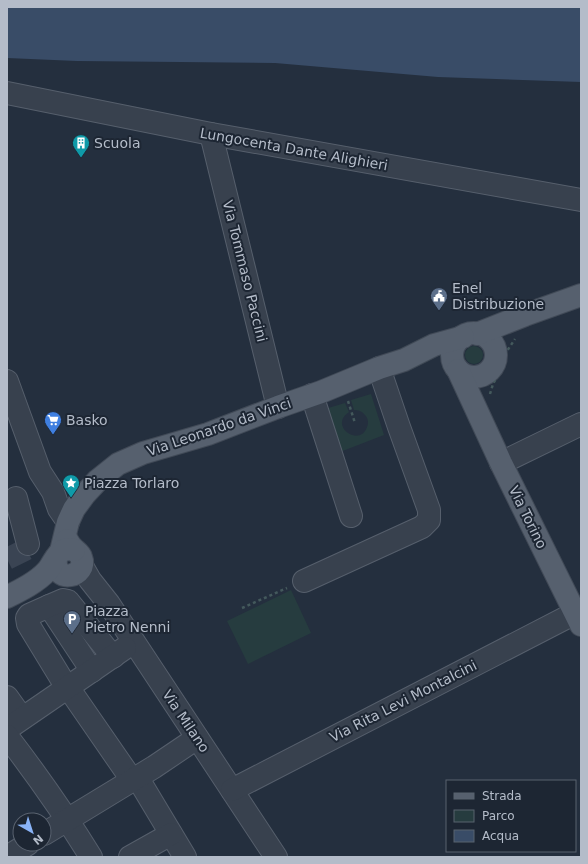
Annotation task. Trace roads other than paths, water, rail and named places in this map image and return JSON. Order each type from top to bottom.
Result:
[{"type":"main road","name":"Via Leonardo da Vinci","points":[[68,554],[74,509],[98,480],[118,464],[143,453],[208,434],[312,395],[379,368],[404,360],[434,345],[470,335],[581,295]]},
{"type":"main road","name":"Via Leonardo da Vinci","points":[[496,354],[504,335],[526,315]]},
{"type":"main road","points":[[470,335],[483,335],[488,338],[495,348],[496,354],[495,362],[492,368],[481,376],[475,377],[463,374],[456,367],[453,356],[457,342],[470,335]]},
{"type":"main road","name":"Via Leonardo da Vinci","points":[[404,360],[438,357],[456,367]]},
{"type":"main road","name":"Via Torino","points":[[456,367],[483,402],[501,462],[579,616]]},
{"type":"main road","points":[[483,402],[481,386],[486,373]]},
{"type":"main road","points":[[7,596],[37,580],[68,554]]},
{"type":"street","name":"Lungocenta Dante Alighieri","points":[[7,93],[211,134],[581,200]]},
{"type":"street","name":"Via Tommaso Paccini","points":[[211,134],[278,407]]},
{"type":"street","points":[[304,580],[422,527],[429,520],[429,510],[398,427],[379,368]]},
{"type":"street","points":[[7,381],[40,472],[51,490],[59,509],[68,554]]},
{"type":"street","points":[[312,395],[351,516]]},
{"type":"street","points":[[501,462],[581,424]]},
{"type":"street","points":[[28,544],[16,498],[51,490]]},
{"type":"street","name":"Via Milano","points":[[68,554],[84,580],[95,586],[110,604],[232,790],[273,856]]},
{"type":"street","points":[[113,656],[68,601],[63,600],[29,615],[27,618],[28,624],[67,688],[134,779],[185,857]]},
{"type":"street","points":[[49,606],[92,671]]},
{"type":"street","name":"Via Rita Levi Montalcini","points":[[232,790],[579,616]]},
{"type":"street","points":[[12,727],[134,642]]},
{"type":"street","points":[[7,697],[12,727],[39,778],[91,857]]},
{"type":"street","points":[[52,829],[198,738]]},
{"type":"street","points":[[130,857],[171,834]]},
{"type":"water","points":[[7,7],[581,7],[581,82],[438,77],[275,63],[77,61],[7,58]]},
{"type":"tunnel","points":[[7,559],[29,548],[28,544]]},
{"type":"place","name":"Scuola","points":[[81,158]]},
{"type":"place","name":"Enel Distribuzione","points":[[439,311]]},
{"type":"place","name":"Basko","points":[[53,435]]},
{"type":"place","name":"Piazza Torlaro","points":[[71,498]]},
{"type":"place","name":"Piazza Pietro Nenni","points":[[72,634]]}]
